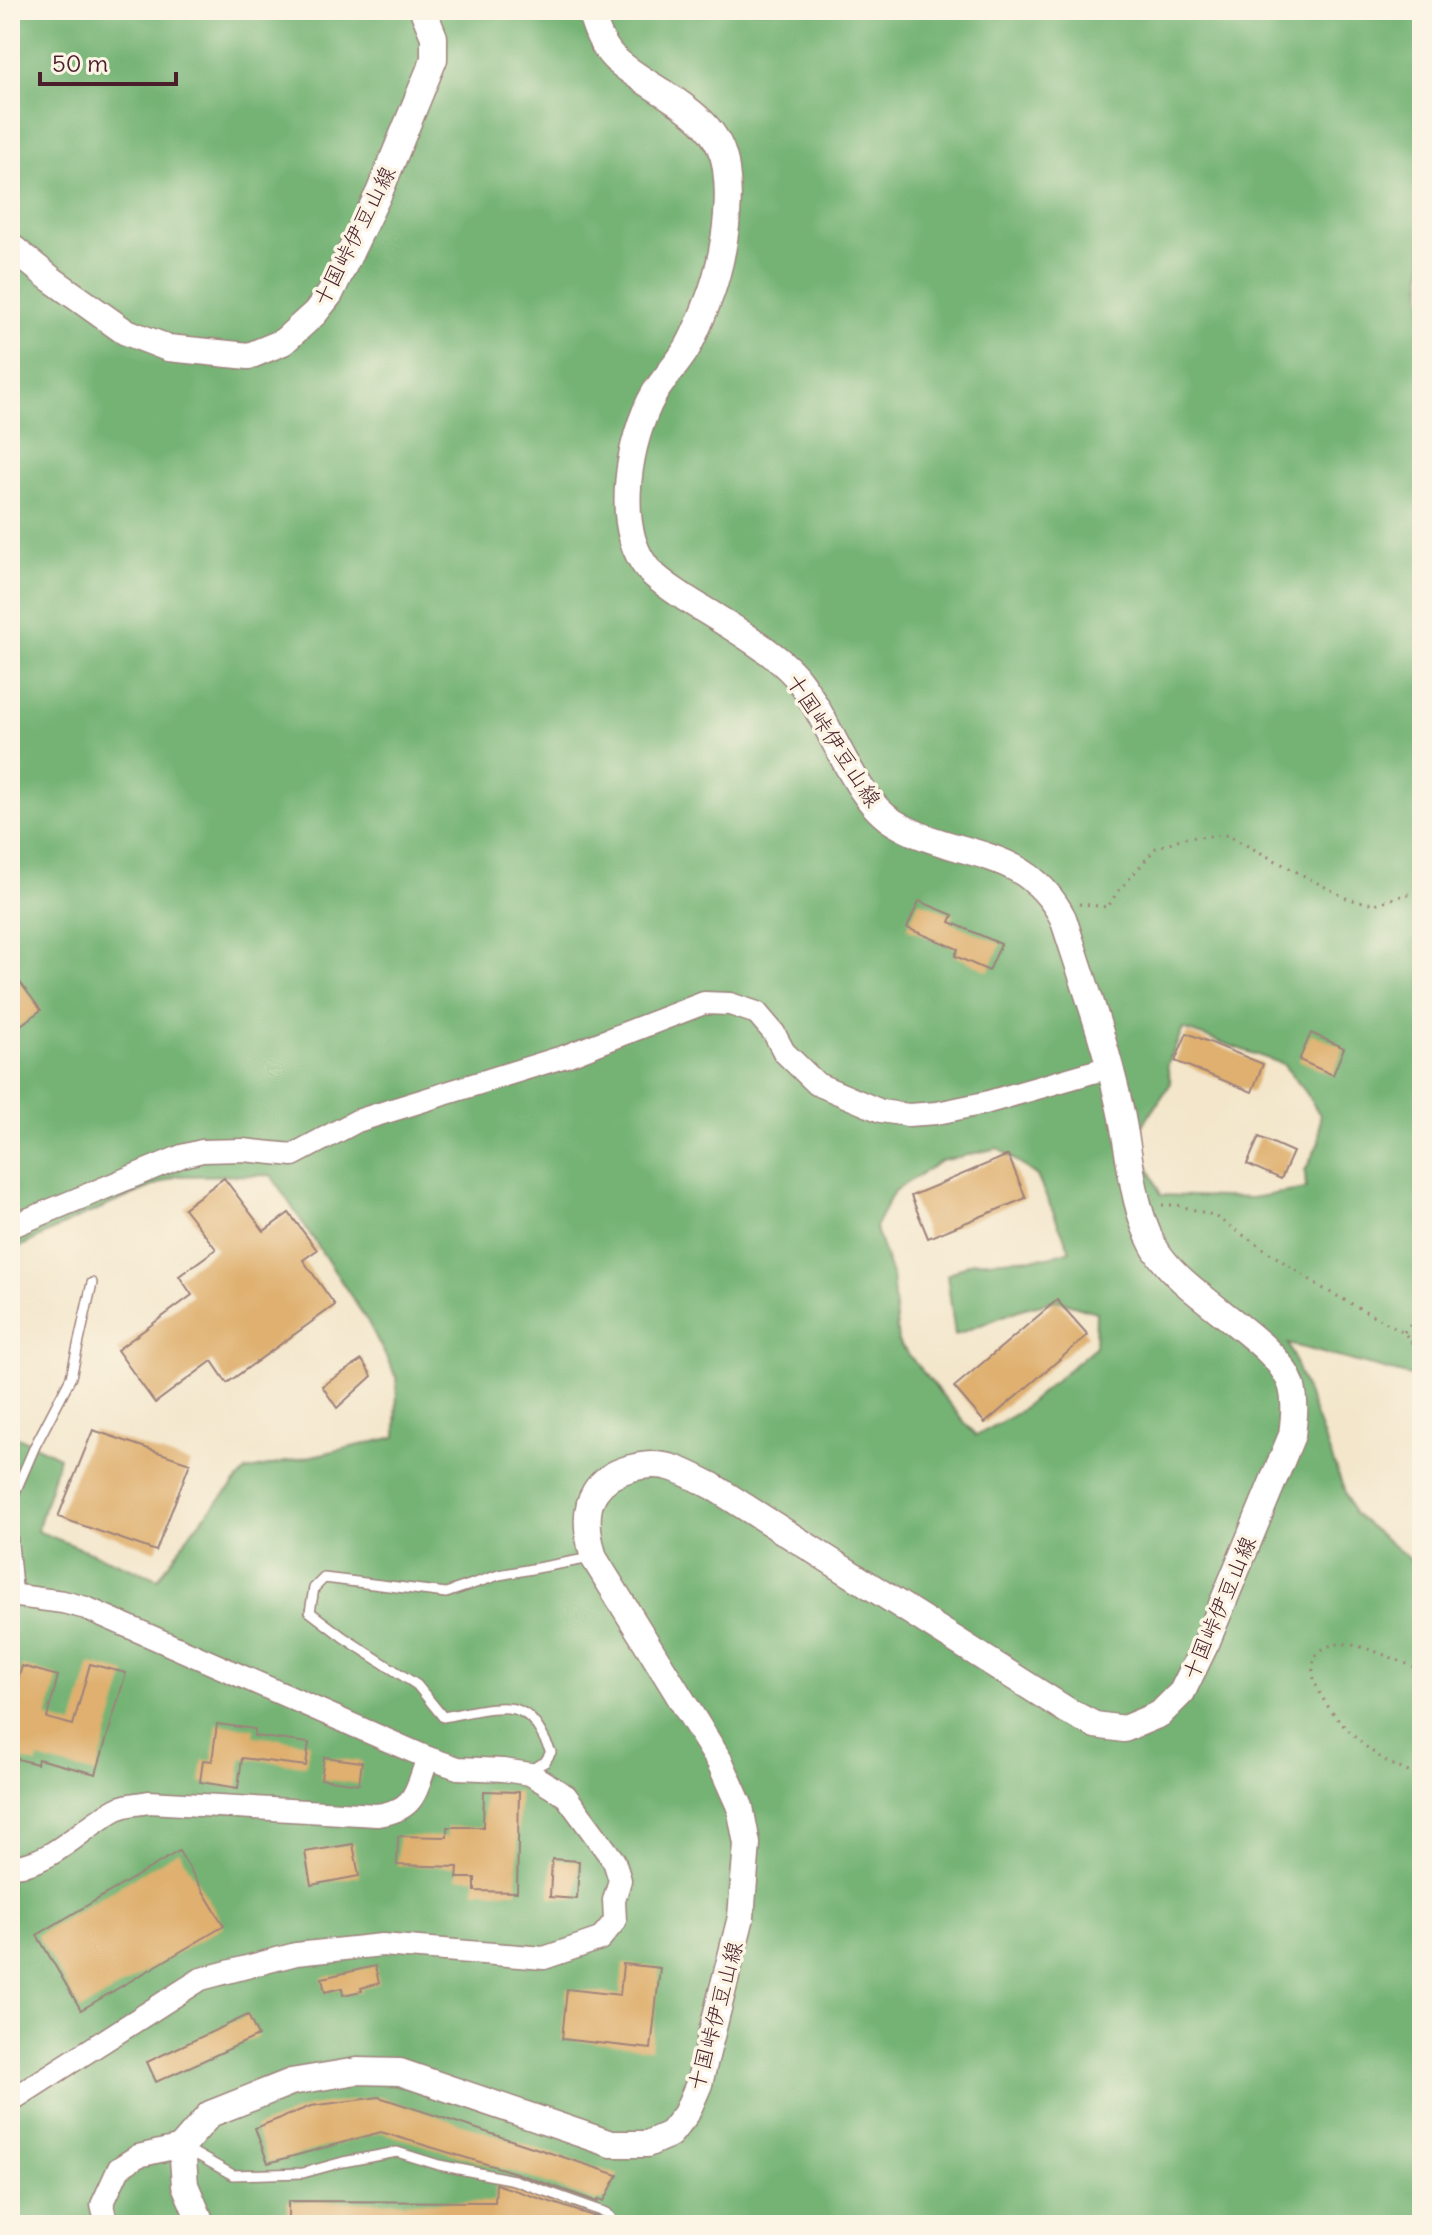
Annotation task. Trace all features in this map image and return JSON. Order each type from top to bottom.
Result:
[{"type":"main road","name":"十国峠伊豆山線","points":[[10,246],[124,331],[168,348],[249,356],[283,342],[315,313],[330,294],[379,193],[434,59],[434,37],[423,10]]},
{"type":"main road","name":"十国峠伊豆山線","points":[[182,2146],[210,2114],[291,2082],[357,2071],[400,2072],[611,2144],[647,2144],[670,2134],[686,2114],[699,2084],[741,1917],[747,1844],[740,1807],[720,1762],[594,1558],[588,1537],[589,1512],[595,1490],[623,1469],[648,1464],[672,1467],[712,1486],[1068,1711],[1095,1725],[1124,1729],[1160,1714],[1182,1692],[1207,1641],[1292,1435],[1295,1405],[1291,1383],[1270,1353],[1181,1280],[1154,1245],[1139,1204],[1110,1067],[1063,918],[1054,901],[1042,887],[1004,861],[929,838],[896,824],[874,808],[798,679],[780,661],[666,585],[647,567],[632,539],[627,506],[633,444],[653,395],[686,349],[708,303],[718,267],[727,210],[726,170],[717,137],[697,116],[613,57],[596,32],[590,10]]},
{"type":"main road","points":[[182,2146],[185,2185],[202,2225]]},
{"type":"street","points":[[10,1227],[182,1156],[202,1151],[229,1150],[293,1155],[357,1121],[566,1056],[704,1003],[730,1004],[757,1013],[774,1033],[784,1052],[817,1084],[881,1111],[908,1115],[937,1113],[985,1103],[1110,1067]]},
{"type":"street","points":[[10,2101],[201,1979],[296,1954],[382,1945],[544,1958],[600,1939],[615,1921],[614,1900],[620,1880],[614,1861],[566,1796],[524,1773],[458,1768],[428,1758],[86,1608],[14,1596]]},
{"type":"street","points":[[10,1866],[38,1861],[120,1807],[149,1802],[377,1815],[397,1813],[412,1801],[428,1758]]},
{"type":"street","points":[[107,2225],[102,2205],[119,2168],[138,2156],[182,2146]]},
{"type":"lane","points":[[10,1504],[35,1446],[71,1377],[92,1283]]},
{"type":"lane","points":[[10,1512],[14,1596]]},
{"type":"lane","points":[[524,1773],[545,1762],[551,1752],[538,1727],[529,1718],[519,1710],[495,1708],[443,1717],[417,1685],[310,1612],[314,1588],[324,1578],[446,1593],[499,1575],[594,1558]]},
{"type":"lane","points":[[182,2146],[233,2175],[303,2173],[397,2152],[439,2165],[514,2180],[607,2213],[616,2225]]},
{"type":"path","points":[[1054,901],[1108,907],[1156,848],[1183,838],[1227,835],[1348,899],[1374,904],[1422,890]]},
{"type":"path","points":[[1139,1204],[1177,1205],[1213,1215],[1324,1289],[1404,1332],[1422,1357]]},
{"type":"path","points":[[1404,1332],[1422,1311]]},
{"type":"path","points":[[1422,1670],[1346,1644],[1327,1646],[1316,1655],[1312,1669],[1314,1684],[1322,1700],[1365,1747],[1422,1778]]},
{"type":"green space","points":[[10,10],[1422,10],[1422,1379],[1288,1344],[1353,1513],[1422,1569],[1422,2225],[10,2225],[10,1438],[14,1435],[59,1457],[37,1531],[158,1579],[193,1529],[246,1471],[396,1437],[397,1378],[368,1322],[271,1175],[177,1176],[78,1218],[10,1252]],"holes":[[[1183,1029],[1283,1064],[1305,1091],[1320,1115],[1319,1142],[1305,1171],[1306,1189],[1251,1198],[1161,1195],[1135,1137],[1171,1083],[1167,1066]],[[998,1148],[1037,1176],[1070,1250],[1049,1257],[972,1262],[947,1275],[955,1335],[1021,1309],[1057,1300],[1096,1312],[1095,1347],[1017,1413],[976,1436],[898,1342],[892,1275],[875,1227],[894,1191],[941,1161]]]},
{"type":"building","points":[[919,901],[953,915],[950,922],[1001,944],[989,971],[955,956],[958,949],[907,928]]},
{"type":"building","points":[[10,969],[41,1010],[10,1033]]},
{"type":"building","points":[[1187,1033],[1263,1064],[1252,1092],[1175,1061]]},
{"type":"building","points":[[1311,1033],[1344,1048],[1333,1075],[1299,1060]]},
{"type":"building","points":[[1259,1137],[1293,1152],[1281,1179],[1247,1164]]},
{"type":"building","points":[[1008,1155],[1026,1198],[928,1238],[911,1196]]},
{"type":"building","points":[[224,1178],[264,1231],[289,1213],[317,1250],[303,1260],[335,1305],[227,1383],[212,1361],[155,1403],[117,1350],[192,1295],[179,1276],[216,1249],[184,1208]]},
{"type":"building","points":[[1057,1300],[1088,1335],[985,1423],[954,1387]]},
{"type":"building","points":[[362,1360],[372,1376],[337,1408],[322,1386]]},
{"type":"building","points":[[93,1430],[190,1463],[156,1551],[58,1517]]},
{"type":"building","points":[[90,1664],[126,1673],[96,1774],[38,1759],[37,1764],[10,1757],[10,1709],[22,1666],[58,1676],[47,1718],[73,1725]]},
{"type":"building","points":[[217,1724],[255,1729],[254,1736],[309,1743],[306,1766],[242,1758],[238,1788],[200,1782],[203,1760],[212,1761]]},
{"type":"building","points":[[324,1757],[362,1762],[359,1784],[321,1779]]},
{"type":"building","points":[[484,1791],[519,1792],[517,1892],[475,1891],[475,1878],[457,1878],[458,1867],[397,1865],[398,1836],[447,1837],[447,1827],[483,1827]]},
{"type":"building","points":[[353,1844],[359,1876],[311,1885],[305,1852]]},
{"type":"building","points":[[179,1851],[224,1926],[81,2010],[37,1935]]},
{"type":"building","points":[[552,1859],[579,1861],[577,1899],[550,1897]]},
{"type":"building","points":[[623,1964],[660,1968],[651,2049],[562,2039],[567,1989],[620,1995]]},
{"type":"building","points":[[375,1966],[379,1983],[343,1995],[342,1988],[325,1992],[322,1978]]},
{"type":"building","points":[[248,2015],[258,2036],[156,2082],[147,2062]]},
{"type":"building","points":[[379,2097],[618,2175],[604,2201],[599,2199],[598,2202],[516,2173],[381,2132],[268,2163],[255,2128],[311,2106]]},
{"type":"building","points":[[496,2184],[596,2217],[595,2225],[288,2225],[288,2201],[495,2202]]}]
